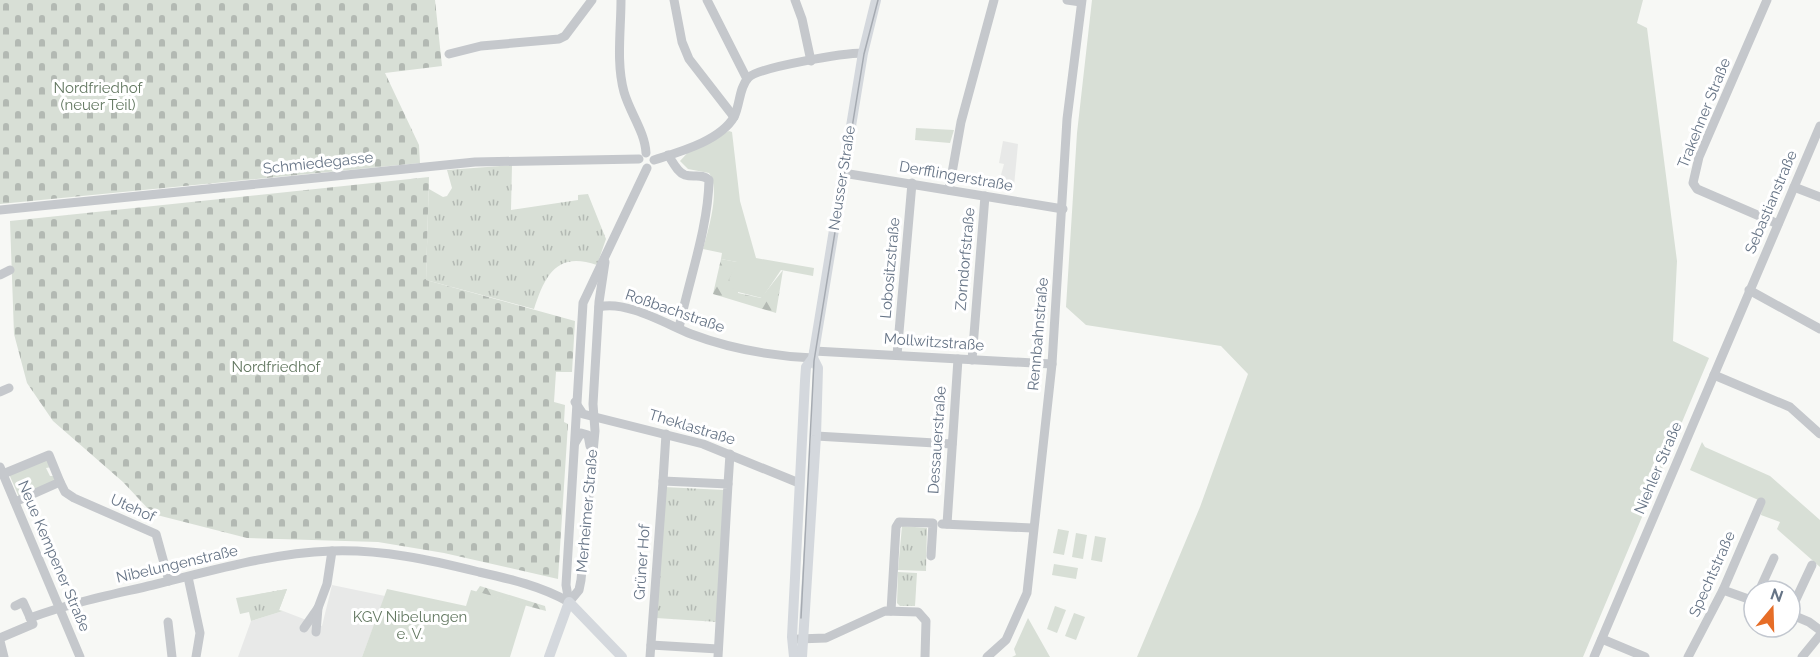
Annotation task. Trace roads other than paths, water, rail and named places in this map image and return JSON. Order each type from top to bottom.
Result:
[{"type":"main road","name":"Neusser Straße","points":[[794,657],[792,637],[805,374],[813,354],[863,53],[876,0]]},
{"type":"main road","name":"Neusser Straße","points":[[802,657],[816,436],[818,368],[813,354]]},
{"type":"main road","name":"Merheimer Straße","points":[[549,657],[569,602]]},
{"type":"main road","points":[[569,602],[622,657]]},
{"type":"street","points":[[449,54],[481,46],[559,39],[565,36],[592,0]]},
{"type":"street","points":[[621,0],[622,80],[634,121],[646,144],[643,156],[641,166],[652,167],[654,160],[651,154],[643,156]]},
{"type":"street","points":[[674,0],[682,42],[689,59],[734,117]]},
{"type":"street","points":[[707,0],[747,79]]},
{"type":"street","points":[[795,0],[802,19],[811,61]]},
{"type":"street","points":[[949,190],[961,122],[994,0]]},
{"type":"street","points":[[1067,0],[1082,1]]},
{"type":"street","name":"Trakehner Straße","points":[[1767,0],[1699,157],[1693,183],[1697,189],[1778,224]]},
{"type":"street","name":"Rennbahnstraße","points":[[987,657],[1006,640],[1027,593],[1032,528],[1052,364],[1067,119],[1082,1]]},
{"type":"street","points":[[654,160],[718,133],[734,117],[747,79],[762,71],[829,56],[863,53]]},
{"type":"street","name":"Sebastianstraße","points":[[1749,290],[1820,126]]},
{"type":"street","points":[[668,155],[678,171],[686,176],[704,176],[709,180],[708,212],[691,269],[679,328]]},
{"type":"street","name":"Schmiedegasse","points":[[0,210],[475,162],[643,156]]},
{"type":"street","name":"Merheimer Straße","points":[[569,602],[566,585],[575,402],[583,303],[647,168]]},
{"type":"street","name":"Derfflingerstraße","points":[[843,173],[1063,209]]},
{"type":"street","name":"Lobositzstraße","points":[[897,355],[912,183]]},
{"type":"street","points":[[1794,187],[1820,197]]},
{"type":"street","name":"Zorndorfstraße","points":[[972,360],[985,196]]},
{"type":"street","name":"Merheimer Straße","points":[[569,602],[579,590],[593,457],[599,305],[608,249]]},
{"type":"street","points":[[0,275],[10,270]]},
{"type":"street","points":[[1749,290],[1820,329]]},
{"type":"street","name":"Niehler Straße","points":[[1594,657],[1749,290]]},
{"type":"street","points":[[583,303],[589,299],[599,305]]},
{"type":"street","name":"Roßbachstraße","points":[[599,305],[615,306],[721,342],[781,355],[813,354]]},
{"type":"street","name":"Mollwitzstraße","points":[[813,354],[897,355],[1052,364]]},
{"type":"street","name":"Dessauerstraße","points":[[947,524],[958,359]]},
{"type":"street","points":[[1714,375],[1790,407],[1819,432]]},
{"type":"street","points":[[575,402],[583,414],[594,416]]},
{"type":"street","name":"Merheimer Straße","points":[[574,430],[585,418],[594,416]]},
{"type":"street","name":"Theklastraße","points":[[594,416],[666,434],[730,454],[799,483]]},
{"type":"street","points":[[573,447],[578,437],[585,433],[588,435],[593,457]]},
{"type":"street","name":"Grüner Hof","points":[[650,657],[666,434]]},
{"type":"street","points":[[816,436],[952,444]]},
{"type":"street","points":[[651,645],[718,653],[730,454]]},
{"type":"street","points":[[1,470],[49,455],[60,482],[15,502]]},
{"type":"street","points":[[780,474],[800,467]]},
{"type":"street","name":"Neue Kempener Straße","points":[[1,470],[80,657]]},
{"type":"street","points":[[663,481],[728,484]]},
{"type":"street","name":"Utehof","points":[[60,482],[65,492],[74,498],[156,534],[169,581]]},
{"type":"street","points":[[0,495],[10,491]]},
{"type":"street","name":"Spechtstraße","points":[[1688,657],[1723,590],[1761,502]]},
{"type":"street","points":[[891,611],[897,524],[899,522],[1032,528]]},
{"type":"street","points":[[931,556],[933,523]]},
{"type":"street","points":[[304,628],[318,608],[327,584],[332,551]]},
{"type":"street","name":"Nibelungenstraße","points":[[0,639],[33,624],[30,618],[59,607],[278,556],[332,551],[403,556],[468,569],[518,581],[554,593],[569,602]]},
{"type":"street","points":[[1764,579],[1774,558]]},
{"type":"street","points":[[1802,587],[1812,565]]},
{"type":"street","points":[[188,577],[200,633],[196,657]]},
{"type":"street","points":[[1723,590],[1742,597]]},
{"type":"street","points":[[15,606],[23,602],[30,618]]},
{"type":"street","points":[[316,632],[318,608]]},
{"type":"street","points":[[792,637],[804,640],[826,638],[882,612],[923,615],[925,657]]},
{"type":"street","points":[[1802,619],[1820,630]]},
{"type":"street","points":[[168,622],[172,657]]},
{"type":"street","points":[[1802,657],[1820,635]]},
{"type":"street","points":[[0,639],[4,657]]},
{"type":"street","points":[[1602,639],[1645,657]]},
{"type":"tram line","points":[[801,618],[814,361],[864,54],[878,0]]},
{"type":"park label","name":"Nordfriedhof (neuer Teil)","points":[[98,96]]},
{"type":"park label","name":"Nordfriedhof","points":[[276,367]]},
{"type":"park label","name":"KGV Nibelungen e. V.","points":[[410,626]]}]
